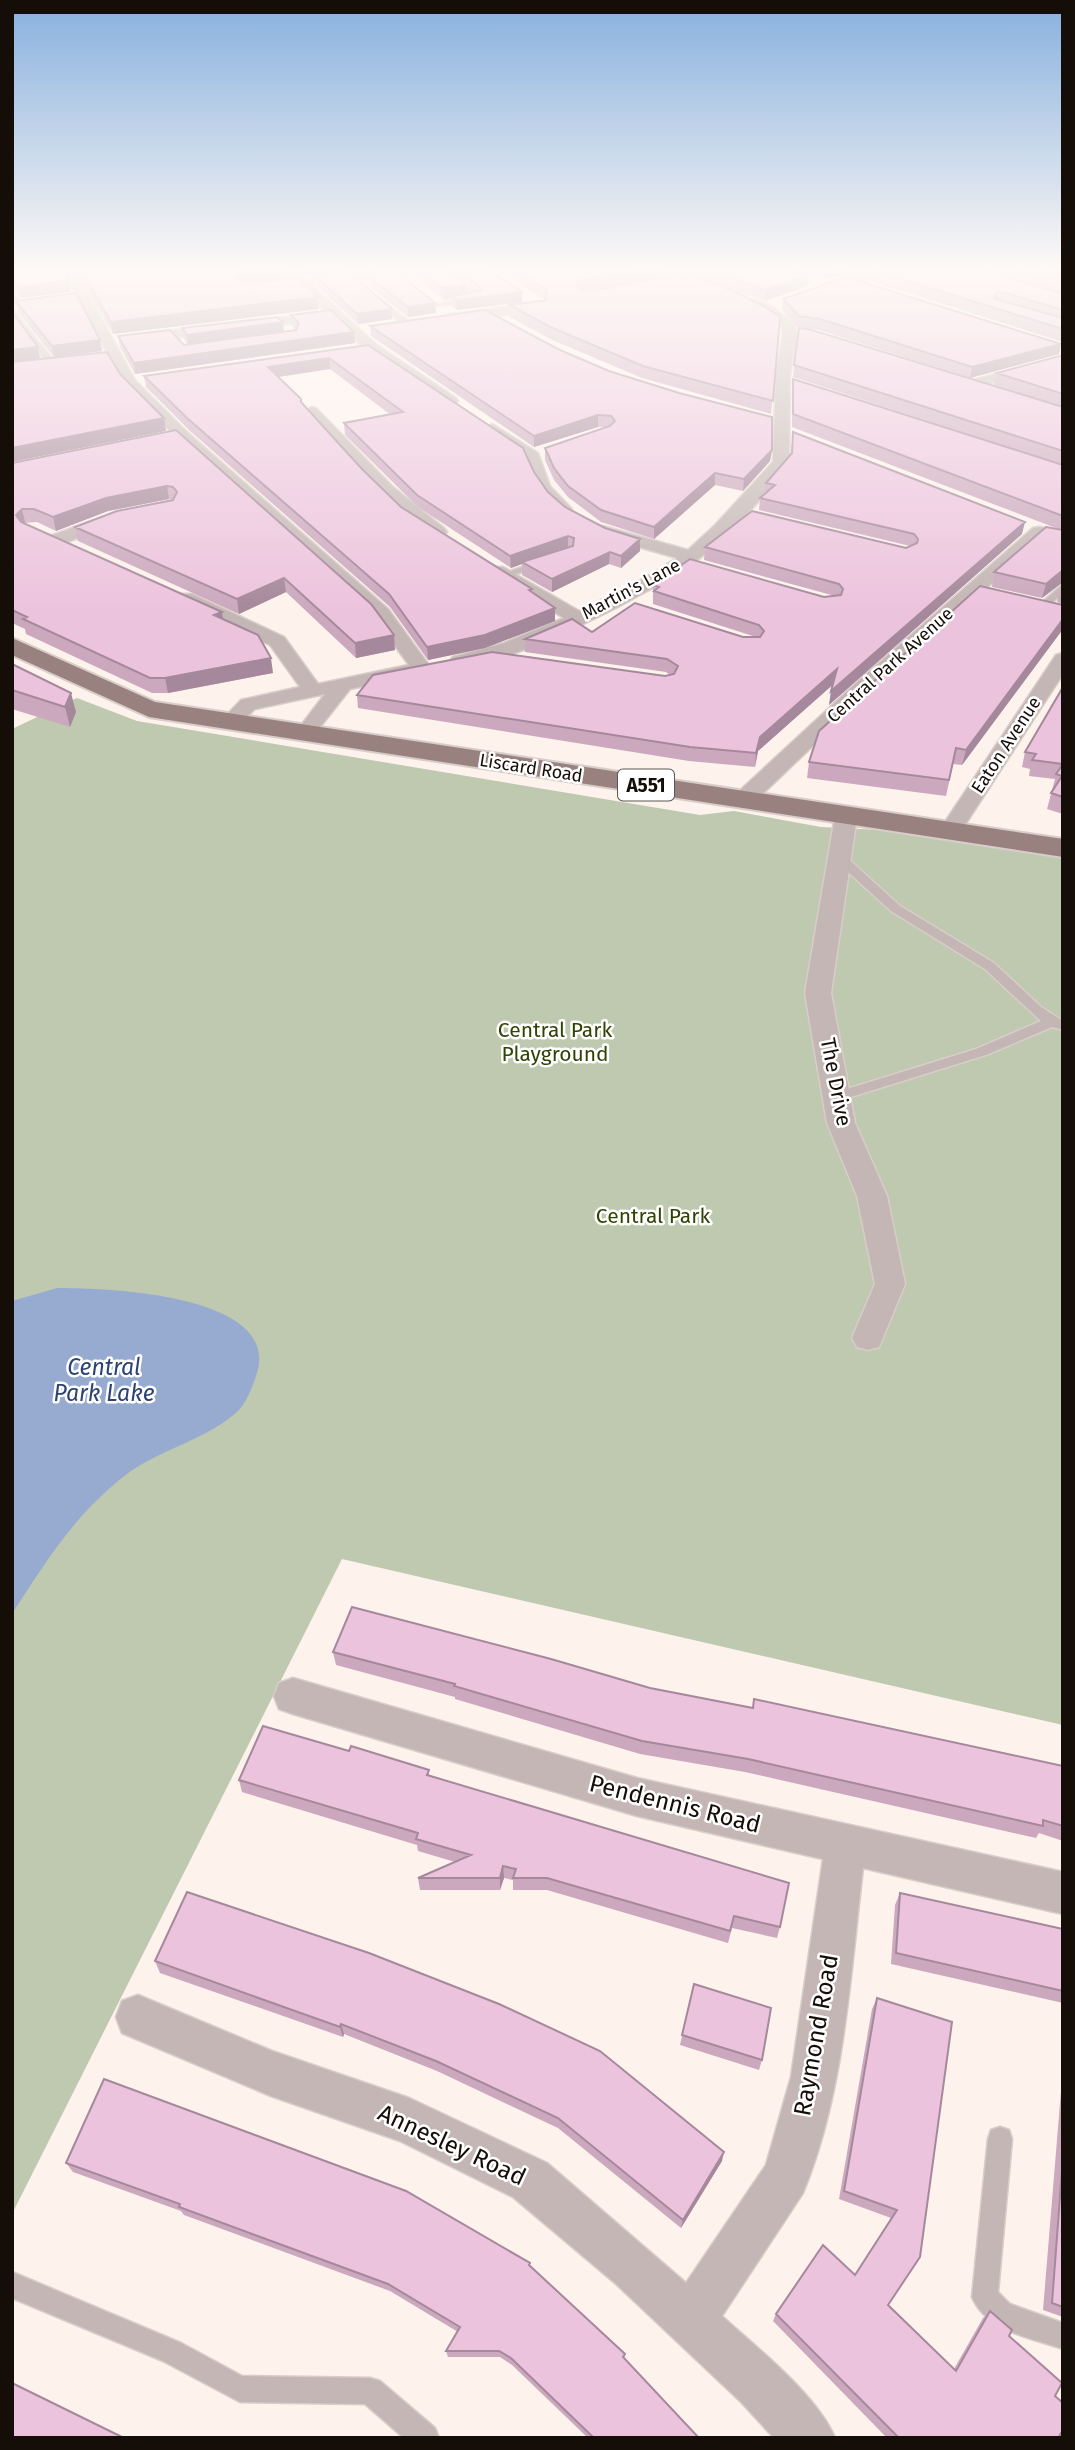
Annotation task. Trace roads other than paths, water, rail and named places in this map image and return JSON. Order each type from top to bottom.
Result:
[{"type":"main road","name":"Liscard Road","points":[[14,647],[149,709],[1063,848]]},
{"type":"street","points":[[138,384],[175,436],[381,613],[421,668]]},
{"type":"street","points":[[421,384],[462,410]]},
{"type":"street","name":"Martin's Lane","points":[[230,722],[248,704],[491,656],[616,600],[687,559],[736,512],[781,463],[781,428],[789,384]]},
{"type":"street","points":[[968,384],[992,392]]},
{"type":"street","points":[[312,412],[371,476],[410,513],[453,542]]},
{"type":"street","points":[[482,423],[538,454],[535,469],[552,500],[580,522],[687,559],[710,570]]},
{"type":"street","points":[[736,512],[762,518]]},
{"type":"street","points":[[80,551],[50,537],[129,515]]},
{"type":"street","name":"Central Park Avenue","points":[[743,800],[1038,531]]},
{"type":"street","points":[[485,563],[578,618]]},
{"type":"street","points":[[164,589],[277,641],[313,691]]},
{"type":"street","points":[[974,591],[996,597]]},
{"type":"street","points":[[616,600],[640,608]]},
{"type":"street","points":[[1019,602],[1063,612]]},
{"type":"street","points":[[491,656],[531,662]]},
{"type":"street","name":"Eaton Avenue","points":[[950,831],[1063,659]]},
{"type":"street","points":[[306,732],[343,685]]},
{"type":"street","name":"The Drive","points":[[846,816],[818,993],[841,1124],[872,1196],[890,1284],[868,1338]]},
{"type":"street","name":"Pendennis Road","points":[[293,1696],[638,1797],[1063,1893]]},
{"type":"street","name":"Raymond Road","points":[[690,2320],[786,2176],[814,2077],[846,1845]]},
{"type":"street","name":"Annesley Road","points":[[138,2017],[271,2073],[409,2121],[530,2180],[632,2266],[759,2384],[809,2438]]},
{"type":"lane","points":[[504,575],[556,559]]},
{"type":"lane","points":[[1042,607],[1063,587]]},
{"type":"lane","points":[[839,857],[903,915],[971,952],[1003,976],[1027,1004],[1057,1024]]},
{"type":"lane","points":[[836,1097],[981,1052],[1057,1024]]},
{"type":"lane","points":[[1000,2139],[985,2297],[1002,2314],[1063,2336]]},
{"type":"lane","points":[[12,2285],[172,2352],[240,2389],[370,2391],[425,2438]]},
{"type":"water","name":"Central Park Lake","points":[[57,1288],[147,1294],[183,1300],[216,1311],[242,1326],[257,1346],[257,1373],[244,1403],[226,1421],[131,1471],[96,1501],[59,1544],[12,1614],[12,1301]]},
{"type":"park label","name":"Central Park Playground","points":[[555,1042]]},
{"type":"park label","name":"Central Park","points":[[653,1216]]}]
